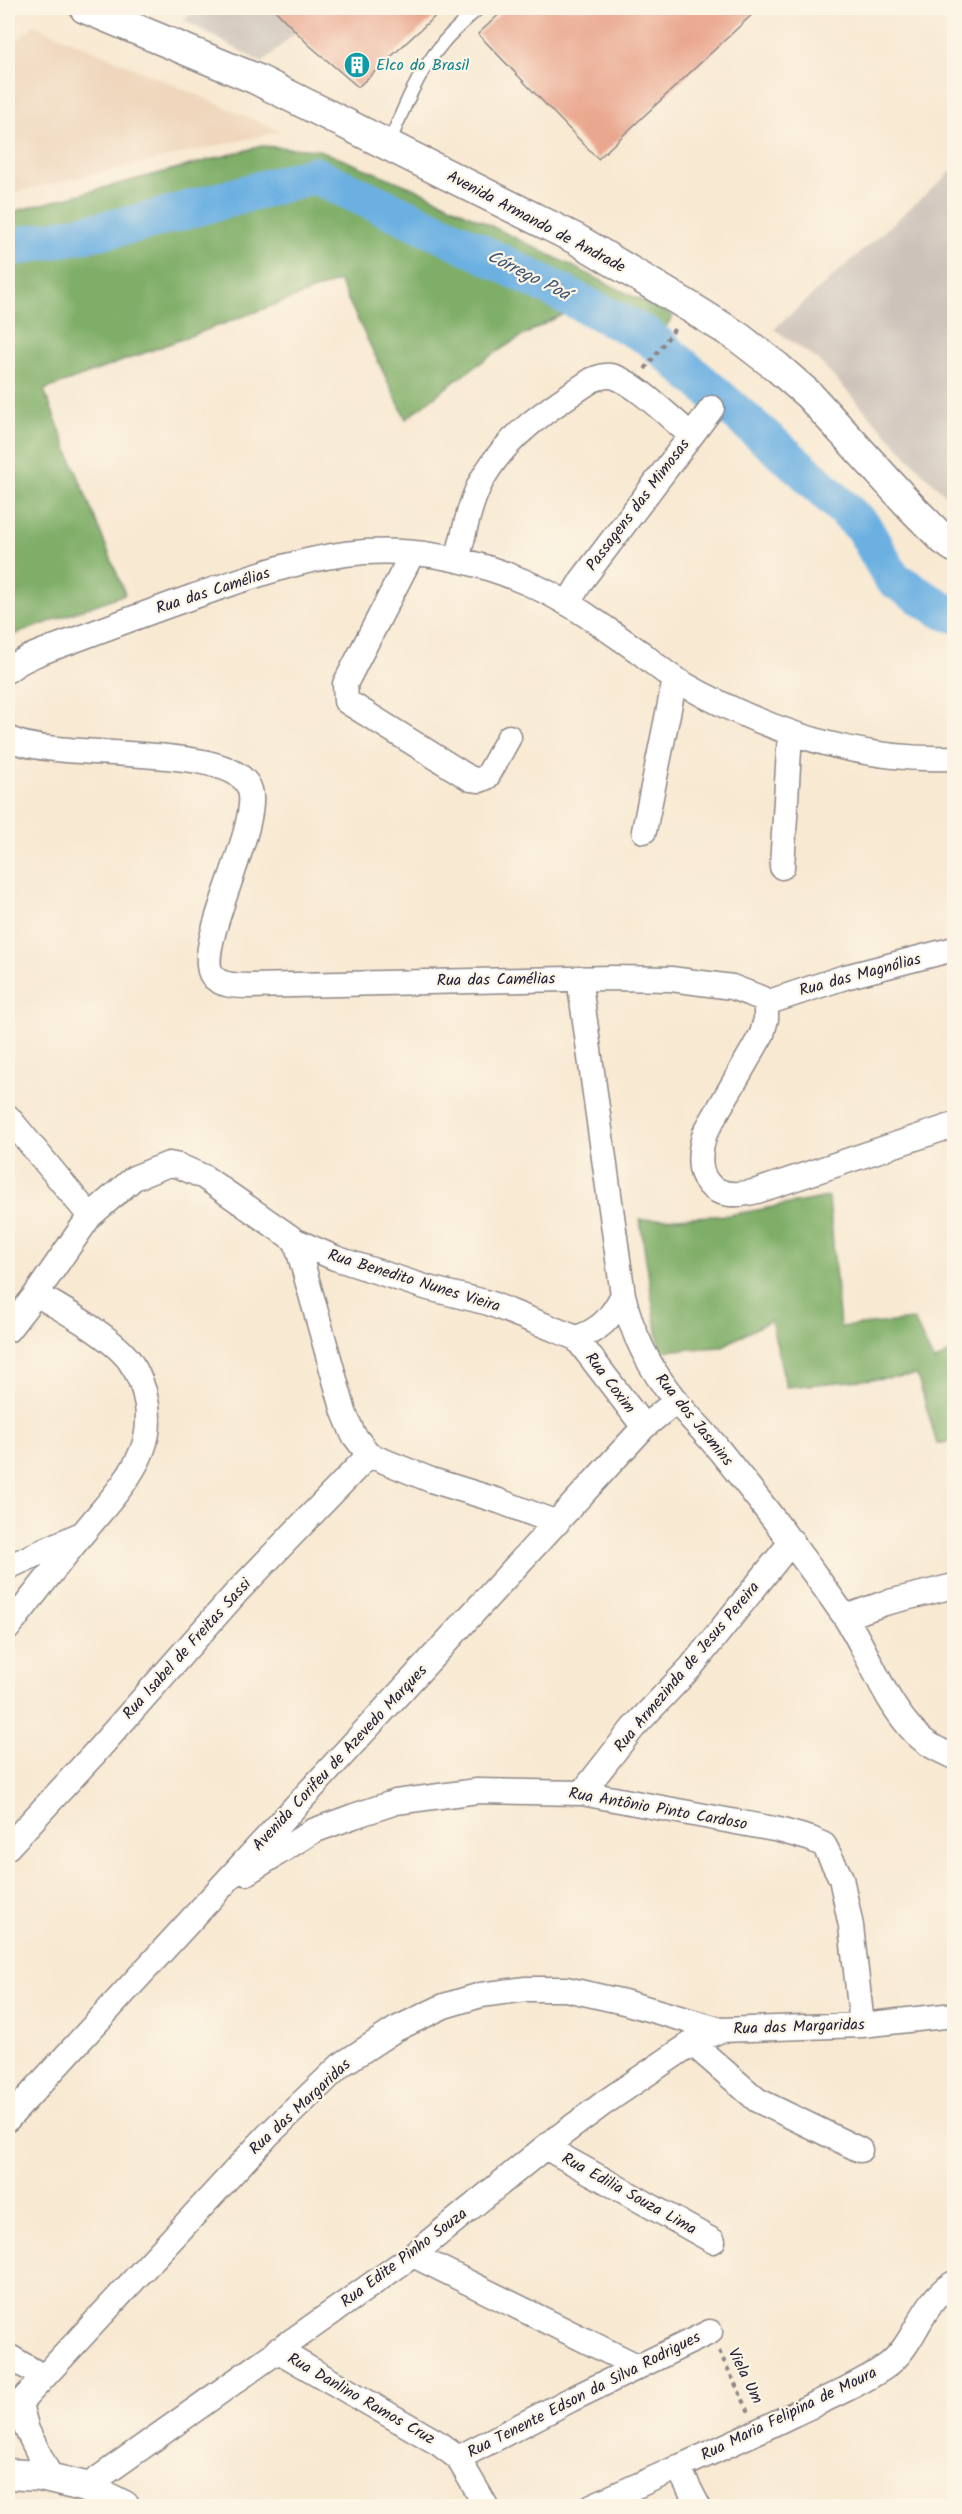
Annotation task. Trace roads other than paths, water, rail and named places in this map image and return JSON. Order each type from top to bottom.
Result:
[{"type":"street","name":"Avenida Armando de Andrade","points":[[85,8],[256,80],[576,239],[738,337],[808,395],[915,510],[944,540],[954,547]]},
{"type":"street","points":[[457,560],[477,492],[485,474],[499,454],[521,431],[592,380],[602,376],[616,377],[632,386],[691,435]]},
{"type":"street","name":"Passagens das Mimosas","points":[[568,603],[582,580],[712,408]]},
{"type":"street","name":"Rua das Camélias","points":[[8,670],[35,655],[119,623],[240,581],[317,558],[366,552],[412,554],[457,560],[515,578],[550,592],[632,646],[675,679],[740,714],[790,733],[880,755],[954,758]]},
{"type":"street","points":[[412,554],[345,684],[346,700],[471,779],[480,780],[487,777],[509,737]]},
{"type":"street","points":[[644,831],[675,679]]},
{"type":"street","points":[[782,867],[790,733]]},
{"type":"street","name":"Rua das Camélias","points":[[8,738],[31,746],[115,752],[209,763],[237,772],[244,778],[250,789],[252,801],[208,957],[212,977],[219,982],[250,986],[579,978],[671,979],[732,987],[761,998],[766,1003]]},
{"type":"street","name":"Rua das Magnólias","points":[[766,1003],[845,977],[954,949]]},
{"type":"street","name":"Rua dos Jasmins","points":[[579,978],[606,1186],[623,1295],[646,1359],[676,1401],[710,1438],[792,1541],[845,1617],[904,1718],[916,1734],[936,1750],[954,1757]]},
{"type":"street","points":[[766,1003],[766,1019],[762,1034],[705,1133],[701,1144],[700,1166],[711,1186],[717,1191],[726,1195],[757,1191],[954,1125]]},
{"type":"street","points":[[8,1117],[90,1216],[8,1330]]},
{"type":"street","name":"Rua Benedito Nunes Vieira","points":[[90,1216],[134,1178],[169,1164],[180,1166],[204,1177],[296,1241],[344,1261],[428,1288],[489,1303],[576,1338]]},
{"type":"street","points":[[296,1241],[344,1412],[353,1434],[369,1455],[431,1480],[499,1501],[557,1523]]},
{"type":"street","points":[[8,1628],[122,1485],[142,1450],[147,1426],[148,1406],[139,1377],[128,1358],[81,1321],[36,1294]]},
{"type":"street","points":[[576,1338],[588,1334],[608,1321],[623,1295]]},
{"type":"street","name":"Rua Coxim","points":[[576,1338],[644,1428]]},
{"type":"street","name":"Avenida Corifeu de Azevedo Marques","points":[[8,2119],[644,1428],[676,1401]]},
{"type":"street","name":"Rua Isabel de Freitas Sassi","points":[[8,1847],[94,1754],[236,1593],[369,1455]]},
{"type":"street","points":[[8,1567],[83,1533]]},
{"type":"street","name":"Rua Armezinda de Jesus Pereira","points":[[582,1793],[633,1728],[691,1666],[792,1541]]},
{"type":"street","points":[[845,1617],[885,1603],[954,1586]]},
{"type":"street","name":"Rua Antônio Pinto Cardoso","points":[[218,1890],[312,1831],[396,1803],[477,1791],[582,1793],[779,1830],[824,1845],[841,1878],[846,1898],[862,2025]]},
{"type":"street","name":"Rua das Margaridas","points":[[51,2478],[27,2430],[14,2410],[42,2376],[87,2333],[268,2135],[341,2065],[396,2029],[444,2006],[481,1995],[526,1989],[566,1989],[624,2002],[721,2030],[862,2025],[954,2015]]},
{"type":"street","name":"Rua Edite Pinho Souza","points":[[86,2487],[413,2255],[545,2147],[604,2103],[692,2043],[721,2030]]},
{"type":"street","points":[[692,2043],[757,2100],[861,2150]]},
{"type":"street","name":"Rua Edilia Souza Lima","points":[[545,2147],[713,2241]]},
{"type":"street","points":[[413,2255],[637,2366]]},
{"type":"street","name":"Rua Maria Felipina de Moura","points":[[592,2506],[759,2431],[884,2368],[906,2347],[936,2298],[954,2283]]},
{"type":"street","name":"Rua Tenente Edson da Silva Rodrigues","points":[[458,2458],[637,2366],[710,2332]]},
{"type":"street","name":"Rua Danlino Ramos Cruz","points":[[277,2350],[438,2443],[458,2458],[486,2506]]},
{"type":"street","points":[[8,2356],[42,2376]]},
{"type":"street","points":[[678,2467],[699,2506]]},
{"type":"street","points":[[8,2474],[51,2478],[86,2487],[123,2506]]},
{"type":"lane","points":[[388,146],[408,96],[424,69],[442,44],[479,8]]},
{"type":"waterway","name":"Córrego Poá","points":[[8,248],[140,223],[314,175],[446,235],[649,337],[804,471],[863,527],[892,578],[942,610],[954,614]]},
{"type":"place","name":"Elco do Brasil","points":[[357,65]]}]
